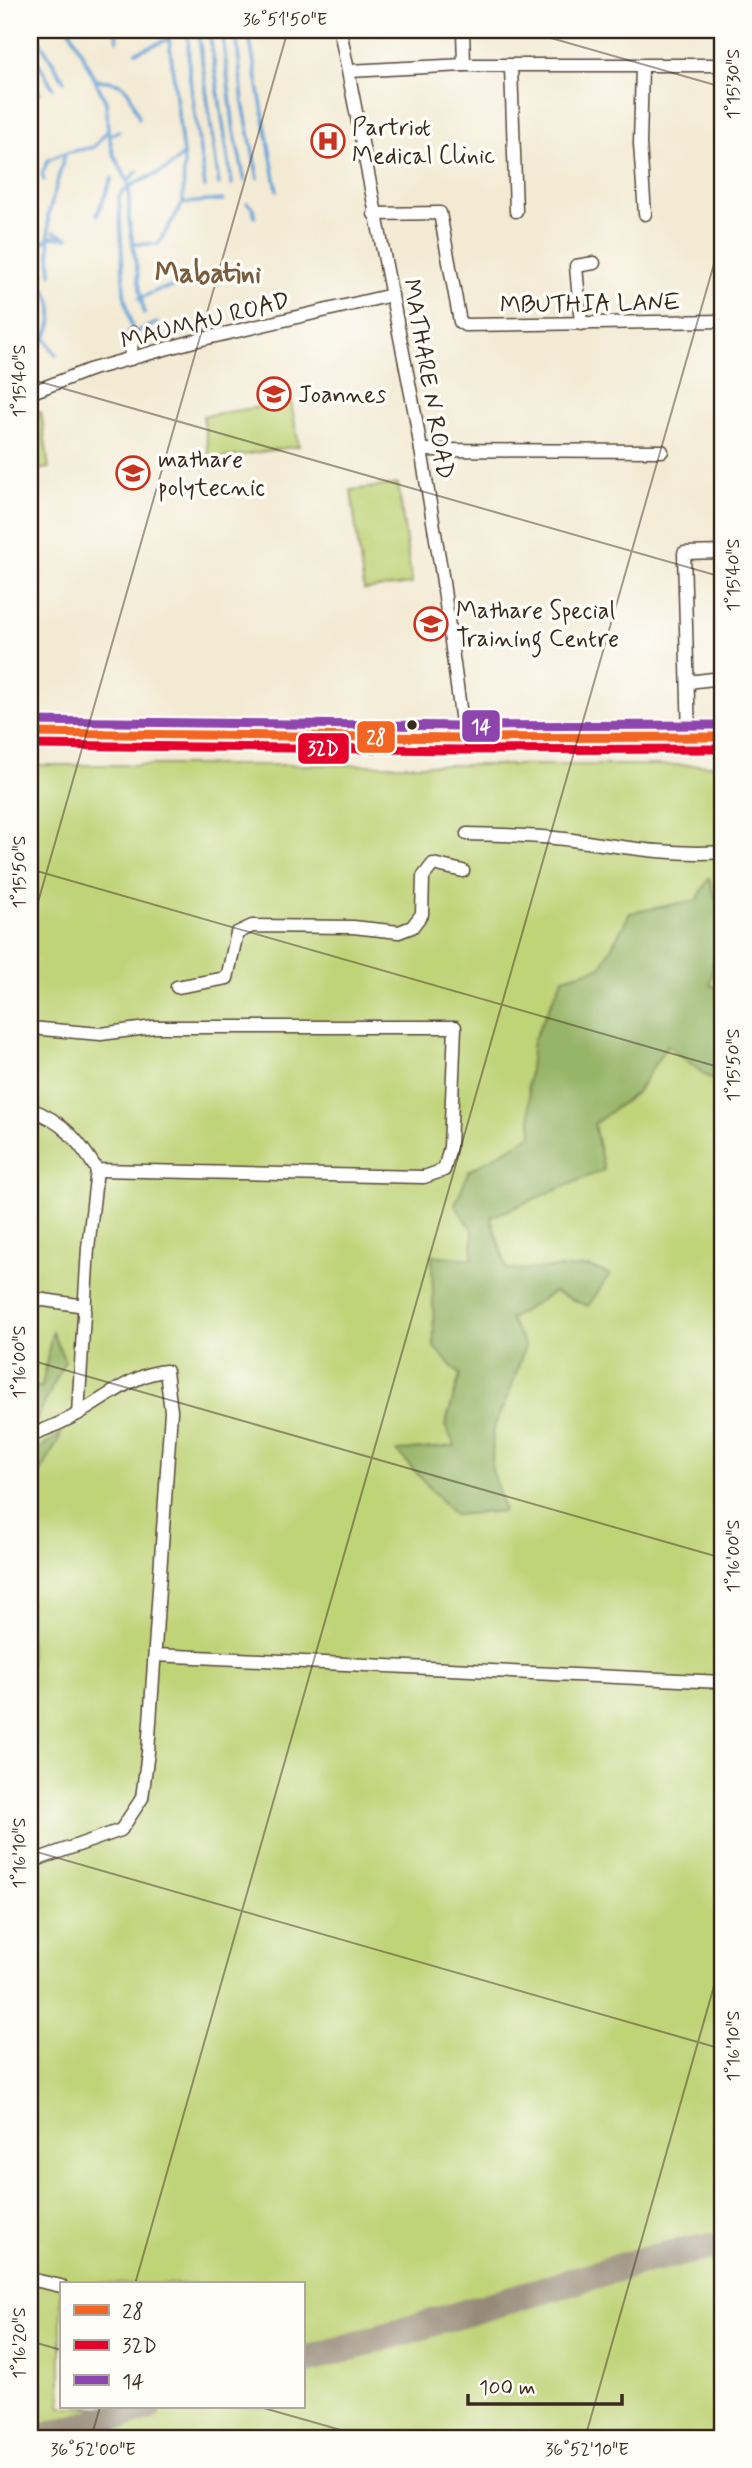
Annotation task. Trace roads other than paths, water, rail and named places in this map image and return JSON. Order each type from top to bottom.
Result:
[{"type":"main road","points":[[30,733],[689,738],[720,741]]},
{"type":"street","name":"MATHARE N ROAD","points":[[340,30],[352,71],[374,214],[421,450],[464,738]]},
{"type":"street","points":[[463,30],[464,65]]},
{"type":"street","points":[[352,71],[464,65],[722,65]]},
{"type":"street","points":[[642,66],[640,144],[645,214]]},
{"type":"street","points":[[511,67],[516,211]]},
{"type":"street","name":"MBUTHIA LANE","points":[[374,214],[440,214],[460,322],[468,326],[722,321]]},
{"type":"street","points":[[581,324],[576,266],[594,263]]},
{"type":"street","name":"MAUMAU ROAD","points":[[30,393],[89,370],[392,295]]},
{"type":"street","points":[[130,359],[133,333]]},
{"type":"street","points":[[421,450],[662,451]]},
{"type":"street","points":[[689,738],[684,553],[722,552]]},
{"type":"street","points":[[688,682],[722,678]]},
{"type":"street","points":[[467,834],[562,839],[628,849],[692,854],[722,852]]},
{"type":"street","points":[[177,987],[228,978],[237,933],[252,926],[353,927],[399,932],[412,927],[422,914],[423,877],[433,864],[463,871]]},
{"type":"street","points":[[30,1028],[100,1034],[154,1027],[455,1027],[450,1147],[444,1170],[424,1177],[97,1170]]},
{"type":"street","points":[[30,1109],[56,1121],[77,1138],[97,1170],[78,1414]]},
{"type":"street","points":[[30,1298],[85,1306]]},
{"type":"street","points":[[30,1435],[78,1414],[134,1381],[155,1372],[166,1371],[171,1411],[155,1655],[142,1798],[121,1830],[30,1862]]},
{"type":"street","points":[[155,1655],[722,1682]]},
{"type":"street","points":[[30,2279],[60,2286]]},
{"type":"waterway","points":[[33,30],[64,81]]},
{"type":"waterway","points":[[51,274],[48,216],[65,153],[94,147],[108,130],[106,102],[70,30]]},
{"type":"waterway","points":[[116,30],[117,40]]},
{"type":"waterway","points":[[134,244],[158,244],[183,203],[184,163],[168,30]]},
{"type":"waterway","points":[[188,30],[189,71],[205,187]]},
{"type":"waterway","points":[[198,30],[219,185]]},
{"type":"waterway","points":[[209,30],[232,184]]},
{"type":"waterway","points":[[222,30],[234,131],[245,181]]},
{"type":"waterway","points":[[236,30],[243,103],[258,178]]},
{"type":"waterway","points":[[248,30],[277,190]]},
{"type":"waterway","points":[[136,52],[169,39]]},
{"type":"waterway","points":[[30,48],[53,88]]},
{"type":"waterway","points":[[30,78],[40,93]]},
{"type":"waterway","points":[[95,80],[115,82],[126,88],[139,118]]},
{"type":"waterway","points":[[108,130],[113,153],[129,184],[129,220],[144,314]]},
{"type":"waterway","points":[[109,135],[119,131]]},
{"type":"waterway","points":[[44,180],[42,174],[48,160],[64,153]]},
{"type":"waterway","points":[[157,323],[133,333],[124,293],[119,196],[134,184],[166,169],[182,155]]},
{"type":"waterway","points":[[127,181],[138,171]]},
{"type":"waterway","points":[[97,215],[112,178]]},
{"type":"waterway","points":[[183,203],[223,200]]},
{"type":"waterway","points":[[247,203],[253,208],[255,217]]},
{"type":"waterway","points":[[48,237],[68,238],[54,232]]},
{"type":"waterway","points":[[30,248],[47,240]]},
{"type":"waterway","points":[[32,276],[44,272]]},
{"type":"waterway","points":[[30,276],[44,288],[51,303],[52,320],[45,338],[56,355]]},
{"type":"waterway","points":[[139,299],[158,290],[192,283]]},
{"type":"waterway","points":[[30,356],[45,338]]},
{"type":"waterway","points":[[35,395],[46,398]]},
{"type":"place","name":"Partriot Medical Clinic","points":[[328,141]]},
{"type":"place","name":"Joannes","points":[[274,394]]},
{"type":"place","name":"mathare polytecnic","points":[[133,473]]},
{"type":"place","name":"Mathare Special Training Centre","points":[[431,624]]},
{"type":"district","name":"Mabatini","points":[[208,272]]}]
